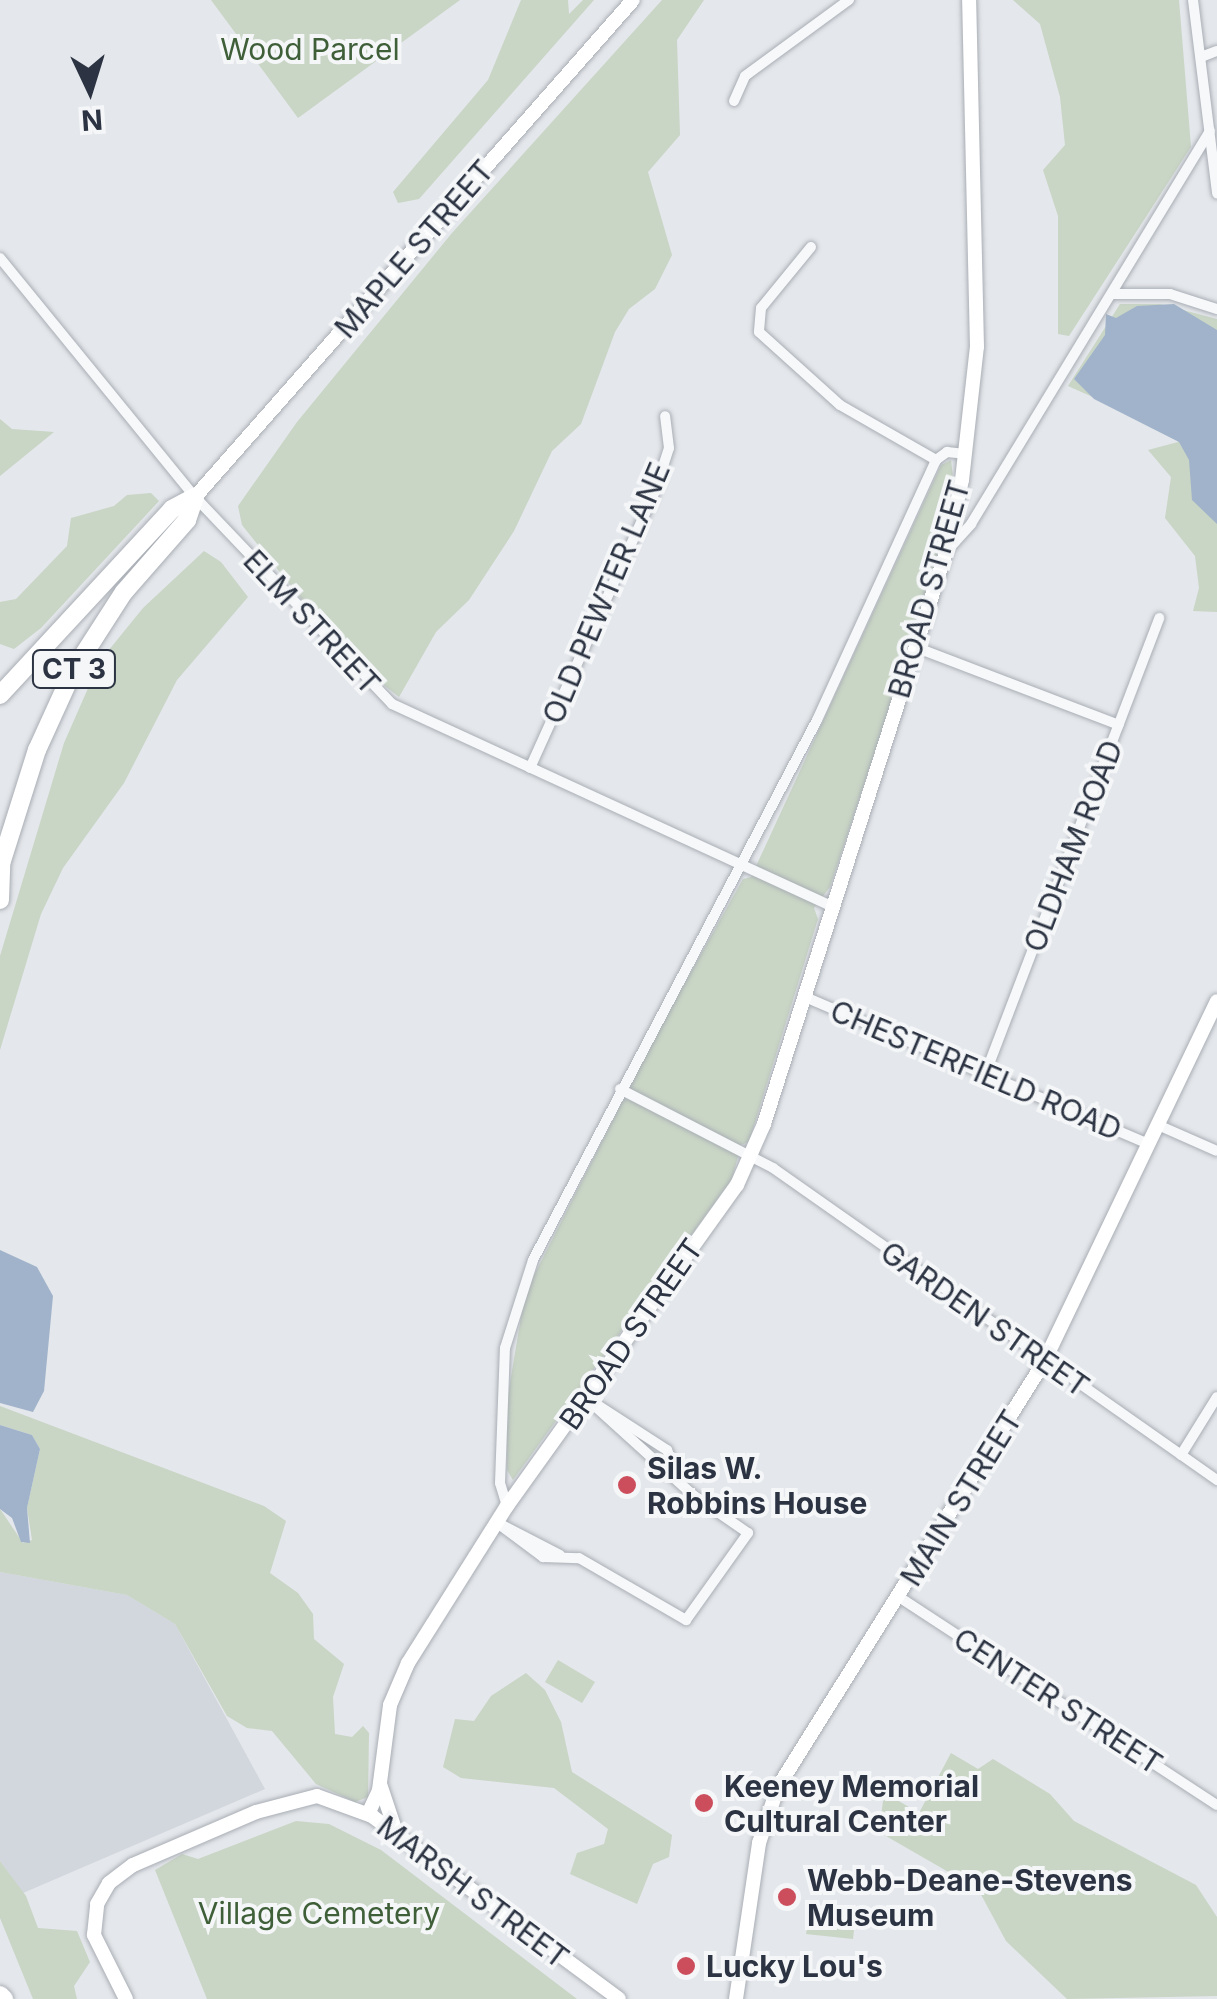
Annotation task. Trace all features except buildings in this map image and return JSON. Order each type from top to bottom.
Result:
[{"type":"highway","name":"CT 3","points":[[0,696],[172,510],[196,498]]},
{"type":"highway","name":"CT 3","points":[[1,865],[38,750],[73,671],[124,592],[187,520],[196,498]]},
{"type":"highway","points":[[0,900],[1,865]]},
{"type":"street","name":"MAPLE STREET","points":[[196,498],[633,0]]},
{"type":"street","points":[[734,101],[745,76],[849,0]]},
{"type":"street","points":[[966,454],[977,336],[969,0]]},
{"type":"street","points":[[1193,0],[1217,194]]},
{"type":"street","points":[[1201,57],[1217,51]]},
{"type":"street","points":[[946,552],[972,524],[1210,131]]},
{"type":"street","points":[[812,248],[761,308],[759,332],[849,411],[936,460]]},
{"type":"street","name":"ELM STREET","points":[[0,258],[196,498],[372,689],[438,730],[832,906]]},
{"type":"street","points":[[1112,294],[1170,294],[1217,309]]},
{"type":"street","name":"OLD PEWTER LANE","points":[[530,768],[659,479],[669,448],[665,416]]},
{"type":"street","name":"BROAD STREET","points":[[368,1814],[379,1780],[382,1734],[397,1684],[496,1522],[753,1156],[946,552],[966,454],[946,452],[936,460],[741,866],[620,1088],[533,1260],[510,1322],[500,1466],[507,1506]]},
{"type":"street","name":"OLDHAM ROAD","points":[[986,1072],[1158,618]]},
{"type":"street","points":[[915,646],[1119,725]]},
{"type":"street","name":"CHESTERFIELD ROAD","points":[[803,996],[1148,1144]]},
{"type":"street","name":"MAIN STREET","points":[[736,1999],[770,1802],[1044,1362],[1217,1001]]},
{"type":"street","name":"GARDEN STREET","points":[[620,1088],[753,1156],[1217,1480]]},
{"type":"street","points":[[1158,1124],[1217,1151]]},
{"type":"street","points":[[496,1522],[544,1557],[560,1555],[589,1563],[686,1620],[748,1534],[693,1495],[678,1477],[585,1397]]},
{"type":"street","points":[[1180,1456],[1217,1397]]},
{"type":"street","name":"CENTER STREET","points":[[899,1597],[1217,1805]]},
{"type":"street","points":[[379,1780],[398,1836]]},
{"type":"street","name":"MARSH STREET","points":[[126,1999],[94,1927],[99,1898],[120,1874],[295,1798],[328,1798],[368,1814],[619,1999]]},
{"type":"shaded area","points":[[0,1572],[127,1595],[175,1624],[265,1789],[23,1893],[0,1861]]},
{"type":"green space","name":"Wood Parcel","points":[[211,0],[460,0],[298,118]]},
{"type":"green space","points":[[521,0],[568,0],[569,14],[583,0],[594,0],[419,199],[398,203],[393,192],[488,80]]},
{"type":"green space","points":[[662,0],[704,0],[677,40],[680,135],[648,172],[672,255],[655,289],[629,309],[615,332],[581,424],[552,451],[514,531],[469,600],[436,632],[399,697],[348,657],[242,525],[238,506],[297,422],[452,233]]},
{"type":"green space","points":[[1013,0],[1179,0],[1191,147],[1069,336],[1058,334],[1058,216],[1043,170],[1065,145],[1060,97],[1040,24]]},
{"type":"green space","points":[[1120,304],[1160,304],[1217,319],[1217,612],[1193,611],[1199,588],[1195,556],[1165,518],[1171,477],[1148,450],[1178,442],[1178,435],[1068,386]]},
{"type":"green space","points":[[0,419],[12,429],[54,432],[0,476]]},
{"type":"green space","points":[[951,460],[954,485],[931,584],[830,887],[814,908],[818,919],[749,1142],[741,1145],[732,1179],[513,1480],[507,1470],[507,1401],[525,1293],[659,1029],[743,879],[751,877],[941,465]]},
{"type":"green space","points":[[151,493],[159,501],[41,628],[14,649],[0,644],[0,602],[16,599],[67,546],[71,518],[114,506],[127,495]]},
{"type":"green space","points":[[204,551],[221,562],[248,597],[177,680],[124,783],[63,868],[41,914],[0,1050],[0,956],[64,743],[100,661],[143,608]]},
{"type":"green space","points":[[0,1406],[264,1506],[286,1521],[270,1573],[298,1593],[313,1614],[314,1639],[344,1664],[333,1697],[335,1734],[352,1737],[363,1726],[369,1733],[368,1797],[355,1802],[316,1784],[272,1731],[247,1728],[227,1716],[175,1624],[127,1595],[0,1572],[0,1509],[23,1543],[32,1540],[27,1508],[40,1449],[32,1435],[0,1425]]},
{"type":"green space","points":[[558,1660],[595,1682],[582,1703],[545,1682]]},
{"type":"green space","points":[[526,1673],[545,1690],[561,1722],[572,1772],[672,1835],[669,1857],[653,1864],[637,1904],[570,1874],[577,1853],[604,1844],[608,1829],[554,1788],[461,1778],[443,1767],[455,1719],[474,1721],[491,1696]]},
{"type":"green space","points":[[951,1753],[978,1769],[993,1759],[1050,1794],[1074,1821],[1196,1885],[1217,1917],[1217,1996],[1067,1999],[1006,1941],[978,1889],[879,1832],[883,1801],[892,1797],[919,1813]]},
{"type":"green space","name":"Village Cemetery","points":[[296,1821],[329,1824],[381,1850],[577,1999],[207,1999],[155,1870],[182,1854],[198,1859]]},
{"type":"green space","points":[[0,1861],[26,1896],[38,1928],[77,1931],[90,1962],[74,1986],[77,1999],[33,1999],[0,1918]]},
{"type":"green space","points":[[825,1908],[856,1911],[853,1939],[806,1934],[810,1914],[823,1915]]},
{"type":"water","points":[[1174,304],[1217,330],[1217,524],[1192,500],[1189,460],[1179,442],[1094,399],[1074,379],[1105,335],[1106,314],[1116,318],[1137,306]]},
{"type":"water","points":[[0,1250],[37,1267],[53,1296],[44,1391],[33,1412],[0,1403]]},
{"type":"water","points":[[0,1425],[32,1435],[40,1449],[27,1508],[30,1543],[21,1542],[12,1518],[0,1509]]},
{"type":"place","name":"Silas W. Robbins House","points":[[627,1485]]},
{"type":"place","name":"Keeney Memorial Cultural Center","points":[[704,1803]]},
{"type":"place","name":"Webb-Deane-Stevens Museum","points":[[787,1897]]},
{"type":"place","name":"Lucky Lou's","points":[[686,1966]]}]
